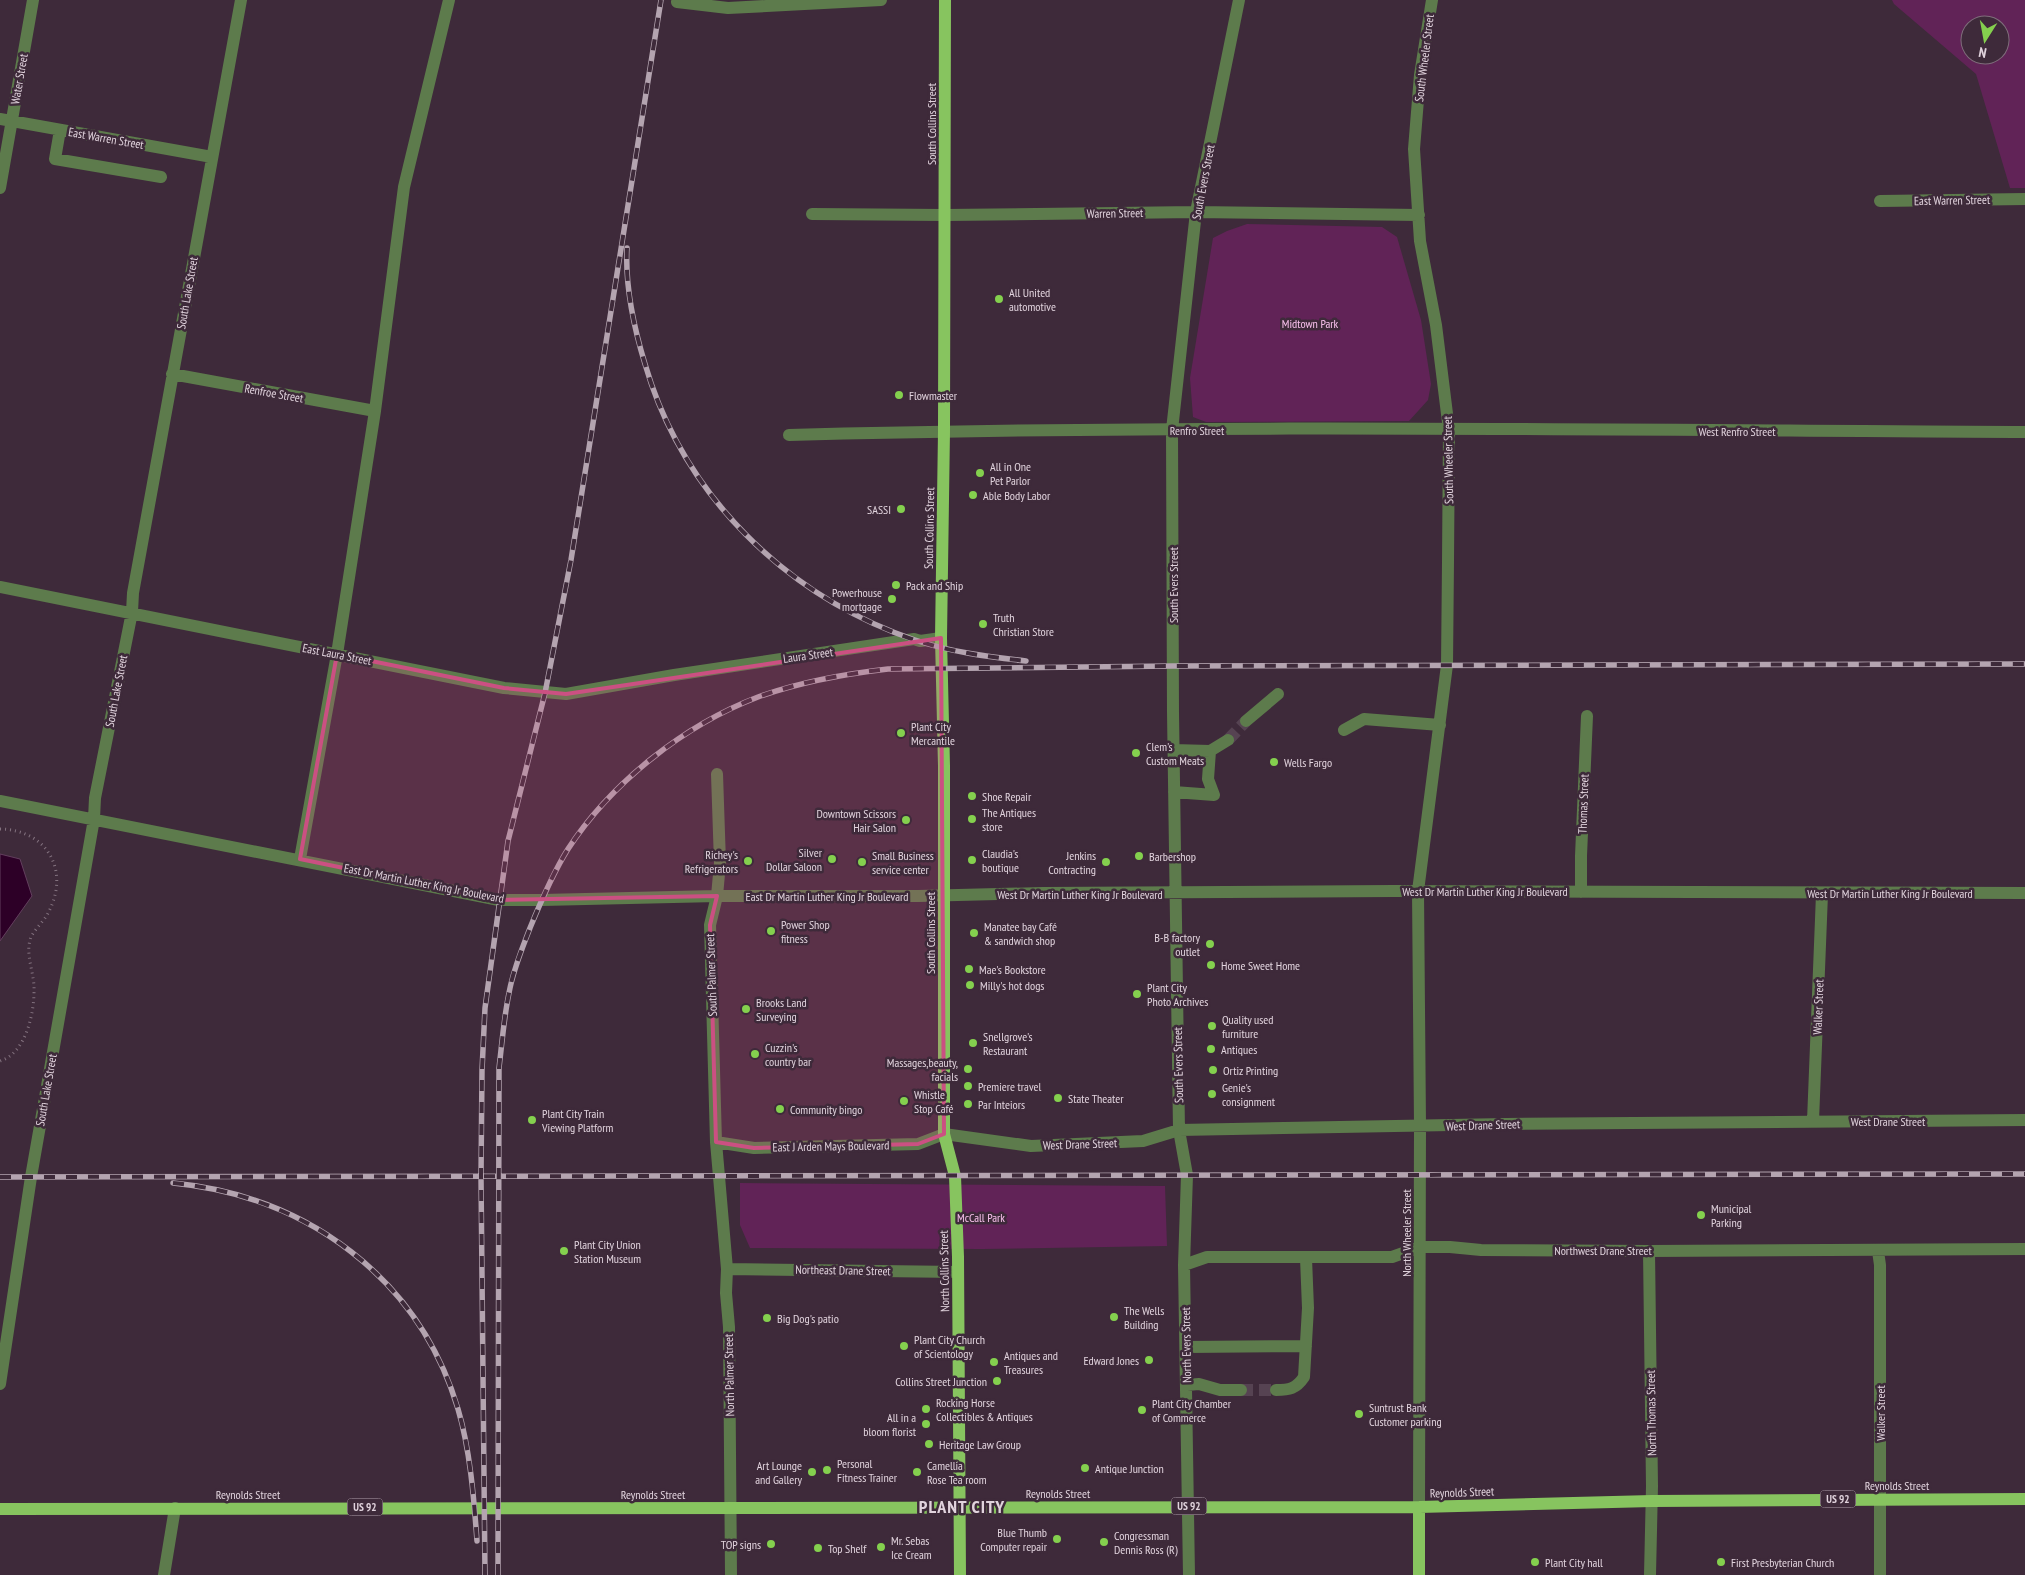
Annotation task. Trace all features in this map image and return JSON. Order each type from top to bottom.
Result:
[{"type":"main road","name":"South Collins Street","points":[[945,0],[944,431],[941,638],[944,1134],[955,1176]]},
{"type":"main road","name":"North Collins Street","points":[[955,1176],[958,1272],[960,1575]]},
{"type":"main road","name":"Reynolds Street","points":[[0,1509],[959,1506],[1419,1507],[1652,1501],[2025,1499]]},
{"type":"main road","name":"North Wheeler Street","points":[[1419,1507],[1419,1575]]},
{"type":"street","name":"Water Street","points":[[0,188],[6,120],[33,0]]},
{"type":"street","name":"South Lake Street","points":[[0,1384],[2,1355],[31,1177],[94,819],[95,798],[132,612],[133,593],[172,374],[241,0]]},
{"type":"street","points":[[300,859],[337,654],[375,411],[404,187],[449,0]]},
{"type":"street","points":[[677,2],[728,8],[881,0]]},
{"type":"street","name":"South Evers Street","points":[[1187,1175],[1179,1130],[1173,750],[1172,430],[1196,212],[1239,0]]},
{"type":"street","name":"South Wheeler Street","points":[[1418,891],[1447,665],[1449,430],[1436,326],[1420,241],[1414,149],[1420,75],[1432,0]]},
{"type":"street","name":"East Warren Street","points":[[6,120],[212,157]]},
{"type":"street","points":[[60,130],[55,159],[161,177]]},
{"type":"street","name":"East Warren Street","points":[[1880,201],[2025,199]]},
{"type":"street","name":"Warren Street","points":[[812,214],[945,215],[1196,212],[1419,215]]},
{"type":"street","name":"Renfroe Street","points":[[172,374],[375,411]]},
{"type":"street","name":"Renfro Street","points":[[789,435],[944,431],[1449,430]]},
{"type":"street","name":"West Renfro Street","points":[[1449,430],[2025,432]]},
{"type":"street","name":"East Laura Street","points":[[0,587],[504,688],[566,694],[674,675]]},
{"type":"street","name":"Laura Street","points":[[674,675],[914,640],[941,638]]},
{"type":"street","points":[[1246,721],[1278,694]]},
{"type":"street","name":"Thomas Street","points":[[1581,892],[1587,716]]},
{"type":"street","points":[[1344,730],[1364,719],[1440,725]]},
{"type":"street","points":[[1173,750],[1210,751],[1228,740]]},
{"type":"street","points":[[1174,792],[1214,795],[1208,779],[1210,751]]},
{"type":"street","name":"South Palmer Street","points":[[717,774],[720,863],[717,896],[710,925],[716,1142],[720,1176]]},
{"type":"street","name":"East Dr Martin Luther King Jr Boulevard","points":[[0,801],[499,900],[717,896],[944,896]]},
{"type":"street","name":"West Dr Martin Luther King Jr Boulevard","points":[[944,896],[1043,893],[1418,891],[1822,894],[2025,893]]},
{"type":"street","name":"North Wheeler Street","points":[[1418,891],[1420,1126],[1419,1507]]},
{"type":"street","name":"Walker Street","points":[[1813,1121],[1822,894]]},
{"type":"street","name":"West Drane Street","points":[[944,1134],[1031,1146],[1143,1141],[1179,1130],[1813,1121],[2025,1120]]},
{"type":"street","name":"East J Arden Mays Boulevard","points":[[716,1142],[754,1148],[918,1144],[944,1134]]},
{"type":"street","name":"North Evers Street","points":[[1187,1175],[1184,1265],[1189,1575]]},
{"type":"street","name":"North Palmer Street","points":[[720,1176],[729,1327],[731,1575]]},
{"type":"street","name":"Northwest Drane Street","points":[[1184,1265],[1207,1257],[1392,1257],[1420,1248],[1450,1247],[1482,1250],[1649,1251],[2025,1249]]},
{"type":"street","name":"North Thomas Street","points":[[1649,1251],[1652,1501],[1650,1575]]},
{"type":"street","name":"Walker Street","points":[[1878,1251],[1880,1265],[1880,1575]]},
{"type":"street","points":[[1276,1390],[1288,1390],[1298,1386],[1304,1378],[1308,1308],[1306,1258]]},
{"type":"street","name":"Northeast Drane Street","points":[[727,1269],[958,1272]]},
{"type":"street","points":[[1186,1347],[1306,1346]]},
{"type":"street","points":[[1187,1385],[1199,1384],[1220,1390],[1241,1390]]},
{"type":"street","points":[[164,1575],[175,1508]]},
{"type":"path","points":[[0,829],[12,830],[31,837],[48,850],[56,865],[57,889],[48,914],[31,936],[28,955],[34,986],[31,1020],[24,1040],[5,1060],[0,1061]]},
{"type":"highlighted area","points":[[941,638],[944,1134],[918,1144],[754,1148],[716,1142],[710,925],[717,896],[499,900],[300,859],[337,654],[504,688],[566,694]]},
{"type":"green space","points":[[1892,0],[2025,0],[2025,188],[2010,188],[1976,74],[1965,65],[2010,65],[2010,15],[1960,15],[1960,60],[1894,4]]},
{"type":"green space","name":"Midtown Park","points":[[1247,224],[1382,227],[1397,237],[1421,320],[1431,384],[1428,400],[1409,421],[1206,422],[1193,417],[1190,378],[1213,238]]},
{"type":"green space","name":"McCall Park","points":[[740,1183],[1165,1186],[1167,1246],[982,1249],[750,1248],[740,1225]]},
{"type":"shaded area","points":[[0,854],[20,859],[32,896],[0,941]]},
{"type":"tunnel","points":[[1228,740],[1246,721]]},
{"type":"tunnel","points":[[1241,1390],[1276,1390]]},
{"type":"railway","points":[[485,1575],[481,1177],[482,1070],[485,1008],[508,841],[545,693],[571,560],[661,0]]},
{"type":"railway","points":[[627,248],[627,277],[637,336],[662,412],[685,456],[713,497],[746,535],[783,568],[824,597],[868,621],[915,640],[942,648],[1026,661]]},
{"type":"railway","points":[[498,1575],[499,1068],[504,1021],[511,984],[521,952],[548,887],[568,849],[585,825],[605,801],[651,759],[703,723],[758,697],[790,687],[822,679],[888,669],[1173,666],[2025,664]]},
{"type":"railway","points":[[0,1177],[2025,1174]]},
{"type":"railway","points":[[173,1183],[222,1191],[269,1205],[312,1226],[351,1252],[386,1283],[416,1320],[440,1362],[458,1409],[473,1491],[477,1541]]},
{"type":"place","name":"All United automotive","points":[[999,299]]},
{"type":"place","name":"Flowmaster","points":[[899,395]]},
{"type":"place","name":"All in One Pet Parlor","points":[[980,473]]},
{"type":"place","name":"Able Body Labor","points":[[973,495]]},
{"type":"place","name":"SASSI","points":[[901,509]]},
{"type":"place","name":"Pack and Ship","points":[[896,585]]},
{"type":"place","name":"Powerhouse mortgage","points":[[892,599]]},
{"type":"place","name":"Truth Christian Store","points":[[983,624]]},
{"type":"place","name":"Plant City Mercantile","points":[[901,733]]},
{"type":"place","name":"Clem's Custom Meats","points":[[1136,753]]},
{"type":"place","name":"Wells Fargo","points":[[1274,762]]},
{"type":"place","name":"Shoe Repair","points":[[972,796]]},
{"type":"place","name":"The Antiques store","points":[[972,819]]},
{"type":"place","name":"Downtown Scissors Hair Salon","points":[[906,820]]},
{"type":"place","name":"Barbershop","points":[[1139,856]]},
{"type":"place","name":"Silver Dollar Saloon","points":[[832,859]]},
{"type":"place","name":"Claudia's boutique","points":[[972,860]]},
{"type":"place","name":"Richey's Refrigerators","points":[[748,861]]},
{"type":"place","name":"Small Business service center","points":[[862,862]]},
{"type":"place","name":"Jenkins Contracting","points":[[1106,862]]},
{"type":"place","name":"Power Shop fitness","points":[[771,931]]},
{"type":"place","name":"Manatee bay Café & sandwich shop","points":[[974,933]]},
{"type":"place","name":"B-B factory outlet","points":[[1210,944]]},
{"type":"place","name":"Home Sweet Home","points":[[1211,965]]},
{"type":"place","name":"Mae's Bookstore","points":[[969,969]]},
{"type":"place","name":"Milly's hot dogs","points":[[970,985]]},
{"type":"place","name":"Plant City Photo Archives","points":[[1137,994]]},
{"type":"place","name":"Brooks Land Surveying","points":[[746,1009]]},
{"type":"place","name":"Quality used furniture","points":[[1212,1026]]},
{"type":"place","name":"Snellgrove's Restaurant","points":[[973,1043]]},
{"type":"place","name":"Antiques","points":[[1211,1049]]},
{"type":"place","name":"Cuzzin's country bar","points":[[755,1054]]},
{"type":"place","name":"Massages,beauty, facials","points":[[968,1069]]},
{"type":"place","name":"Ortiz Printing","points":[[1213,1070]]},
{"type":"place","name":"Premiere travel","points":[[968,1086]]},
{"type":"place","name":"Genie's consignment","points":[[1212,1094]]},
{"type":"place","name":"State Theater","points":[[1058,1098]]},
{"type":"place","name":"Whistle Stop Café","points":[[904,1101]]},
{"type":"place","name":"Par Inteiors","points":[[968,1104]]},
{"type":"place","name":"Community bingo","points":[[780,1109]]},
{"type":"place","name":"Plant City Train Viewing Platform","points":[[532,1120]]},
{"type":"place","name":"Municipal Parking","points":[[1701,1215]]},
{"type":"place","name":"Plant City Union Station Museum","points":[[564,1251]]},
{"type":"place","name":"The Wells Building","points":[[1114,1317]]},
{"type":"place","name":"Big Dog's patio","points":[[767,1318]]},
{"type":"place","name":"Plant City Church of Scientology","points":[[904,1346]]},
{"type":"place","name":"Edward Jones","points":[[1149,1360]]},
{"type":"place","name":"Antiques and Treasures","points":[[994,1362]]},
{"type":"place","name":"Collins Street Junction","points":[[997,1381]]},
{"type":"place","name":"Rocking Horse Collectibles & Antiques","points":[[926,1409]]},
{"type":"place","name":"Plant City Chamber of Commerce","points":[[1142,1410]]},
{"type":"place","name":"Suntrust Bank Customer parking","points":[[1359,1414]]},
{"type":"place","name":"All in a bloom florist","points":[[926,1424]]},
{"type":"place","name":"Heritage Law Group","points":[[929,1444]]},
{"type":"place","name":"Antique Junction","points":[[1085,1468]]},
{"type":"place","name":"Personal Fitness Trainer","points":[[827,1470]]},
{"type":"place","name":"Art Lounge and Gallery","points":[[812,1472]]},
{"type":"place","name":"Camellia Rose Tea room","points":[[917,1472]]},
{"type":"place","name":"Blue Thumb Computer repair","points":[[1057,1539]]},
{"type":"place","name":"Congressman Dennis Ross (R)","points":[[1104,1542]]},
{"type":"place","name":"TOP signs","points":[[771,1544]]},
{"type":"place","name":"Mr. Sebas Ice Cream","points":[[881,1547]]},
{"type":"place","name":"Top Shelf","points":[[818,1548]]},
{"type":"place","name":"Plant City hall","points":[[1535,1562]]},
{"type":"place","name":"First Presbyterian Church","points":[[1721,1562]]},
{"type":"district","name":"PLANT CITY","points":[[962,1506]]}]
